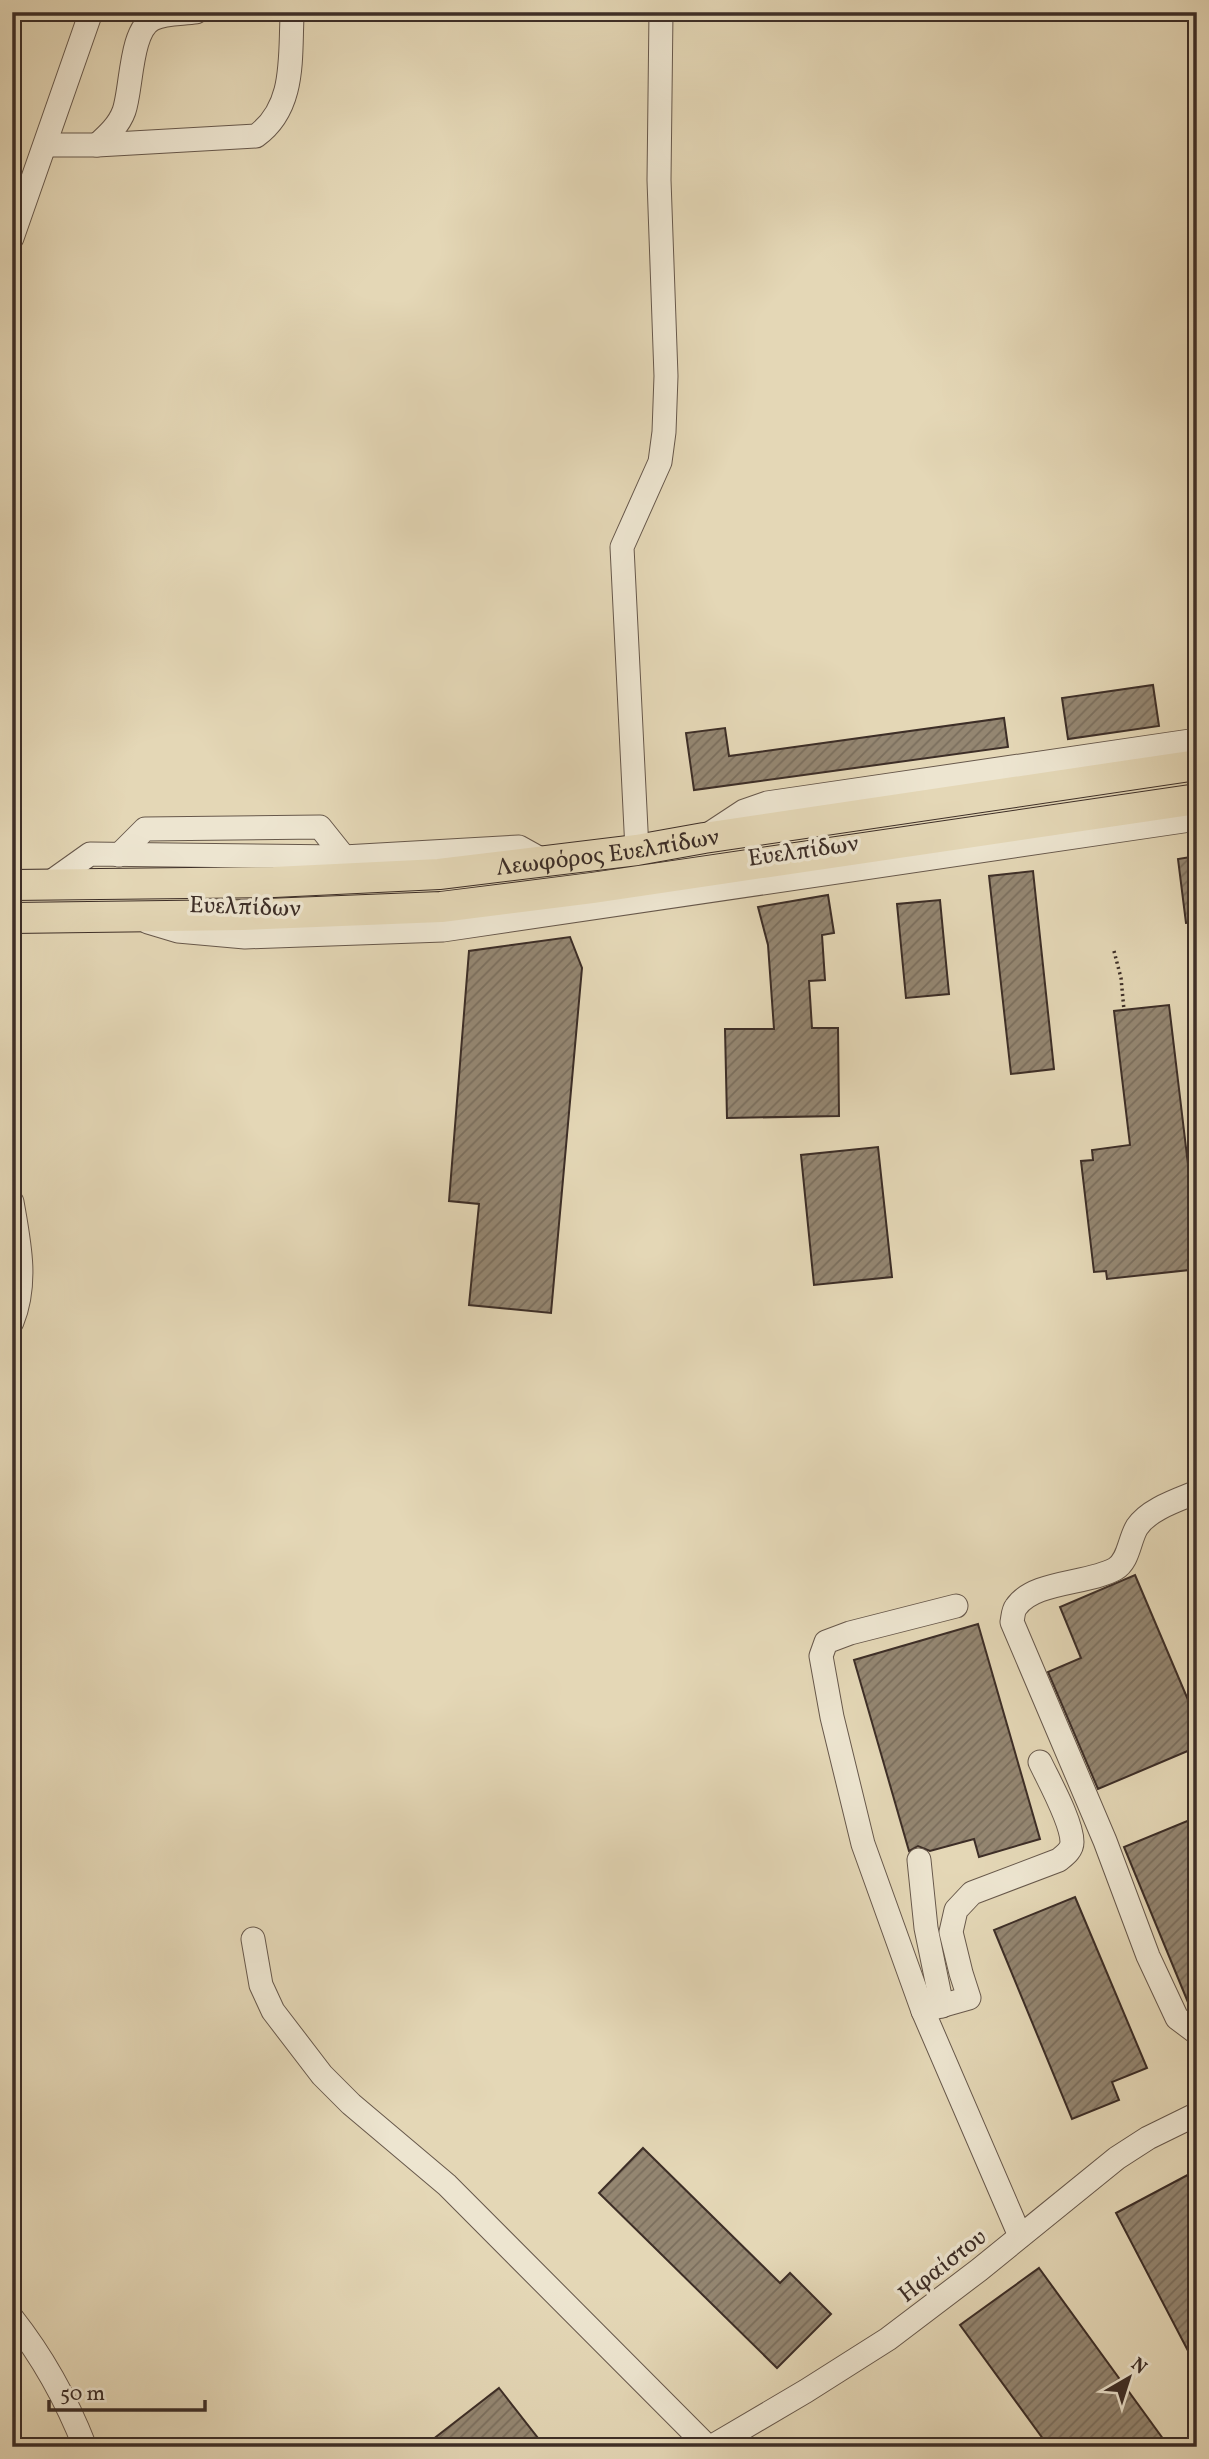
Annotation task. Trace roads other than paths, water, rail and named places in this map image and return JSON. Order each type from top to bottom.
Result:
[{"type":"main road","name":"Λεωφόρος Ευελπίδων","points":[[12,885],[46,886],[273,869],[439,874],[637,850],[1197,765]]},
{"type":"main road","name":"Λεωφόρος Ευελπίδων","points":[[12,918],[125,916],[244,926],[442,918],[1135,818],[1197,799]]},
{"type":"street","points":[[12,238],[91,12]]},
{"type":"street","points":[[97,145],[114,128],[124,112],[138,37],[145,24],[155,18],[196,12]]},
{"type":"street","points":[[46,145],[97,145],[256,136],[274,121],[289,82],[292,17],[287,12]]},
{"type":"street","points":[[637,850],[622,547],[660,462],[664,432],[666,376],[659,180],[662,12]]},
{"type":"street","name":"Ευελπίδων","points":[[704,838],[744,811],[767,803],[1197,740]]},
{"type":"street","points":[[1135,818],[1197,819]]},
{"type":"street","points":[[119,855],[145,830],[320,827],[344,857]]},
{"type":"street","name":"Ευελπίδων","points":[[46,886],[90,854],[273,869],[344,857],[519,847],[546,862]]},
{"type":"street","points":[[12,1202],[21,1256],[20,1288],[12,1322]]},
{"type":"street","points":[[1197,1492],[1161,1506],[1138,1526],[1129,1551],[1116,1568],[1036,1592],[1023,1599],[1014,1609],[1012,1622],[1105,1841],[1148,1956],[1177,2018],[1197,2033]]},
{"type":"street","points":[[956,1606],[850,1633],[826,1642],[821,1656],[832,1717],[863,1844],[932,2008],[1020,2236]]},
{"type":"street","points":[[932,2008],[969,1998],[951,1931],[956,1910],[972,1894],[1059,1860],[1072,1844],[1069,1827],[1040,1762]]},
{"type":"street","points":[[919,1860],[932,2008]]},
{"type":"street","points":[[253,1939],[261,1985],[272,2011],[322,2075],[351,2104],[447,2185],[709,2447]]},
{"type":"street","name":"Ηφαίστου","points":[[709,2447],[880,2344],[1116,2158],[1148,2138],[1197,2114]]},
{"type":"street","points":[[12,2318],[34,2346],[85,2447]]}]
